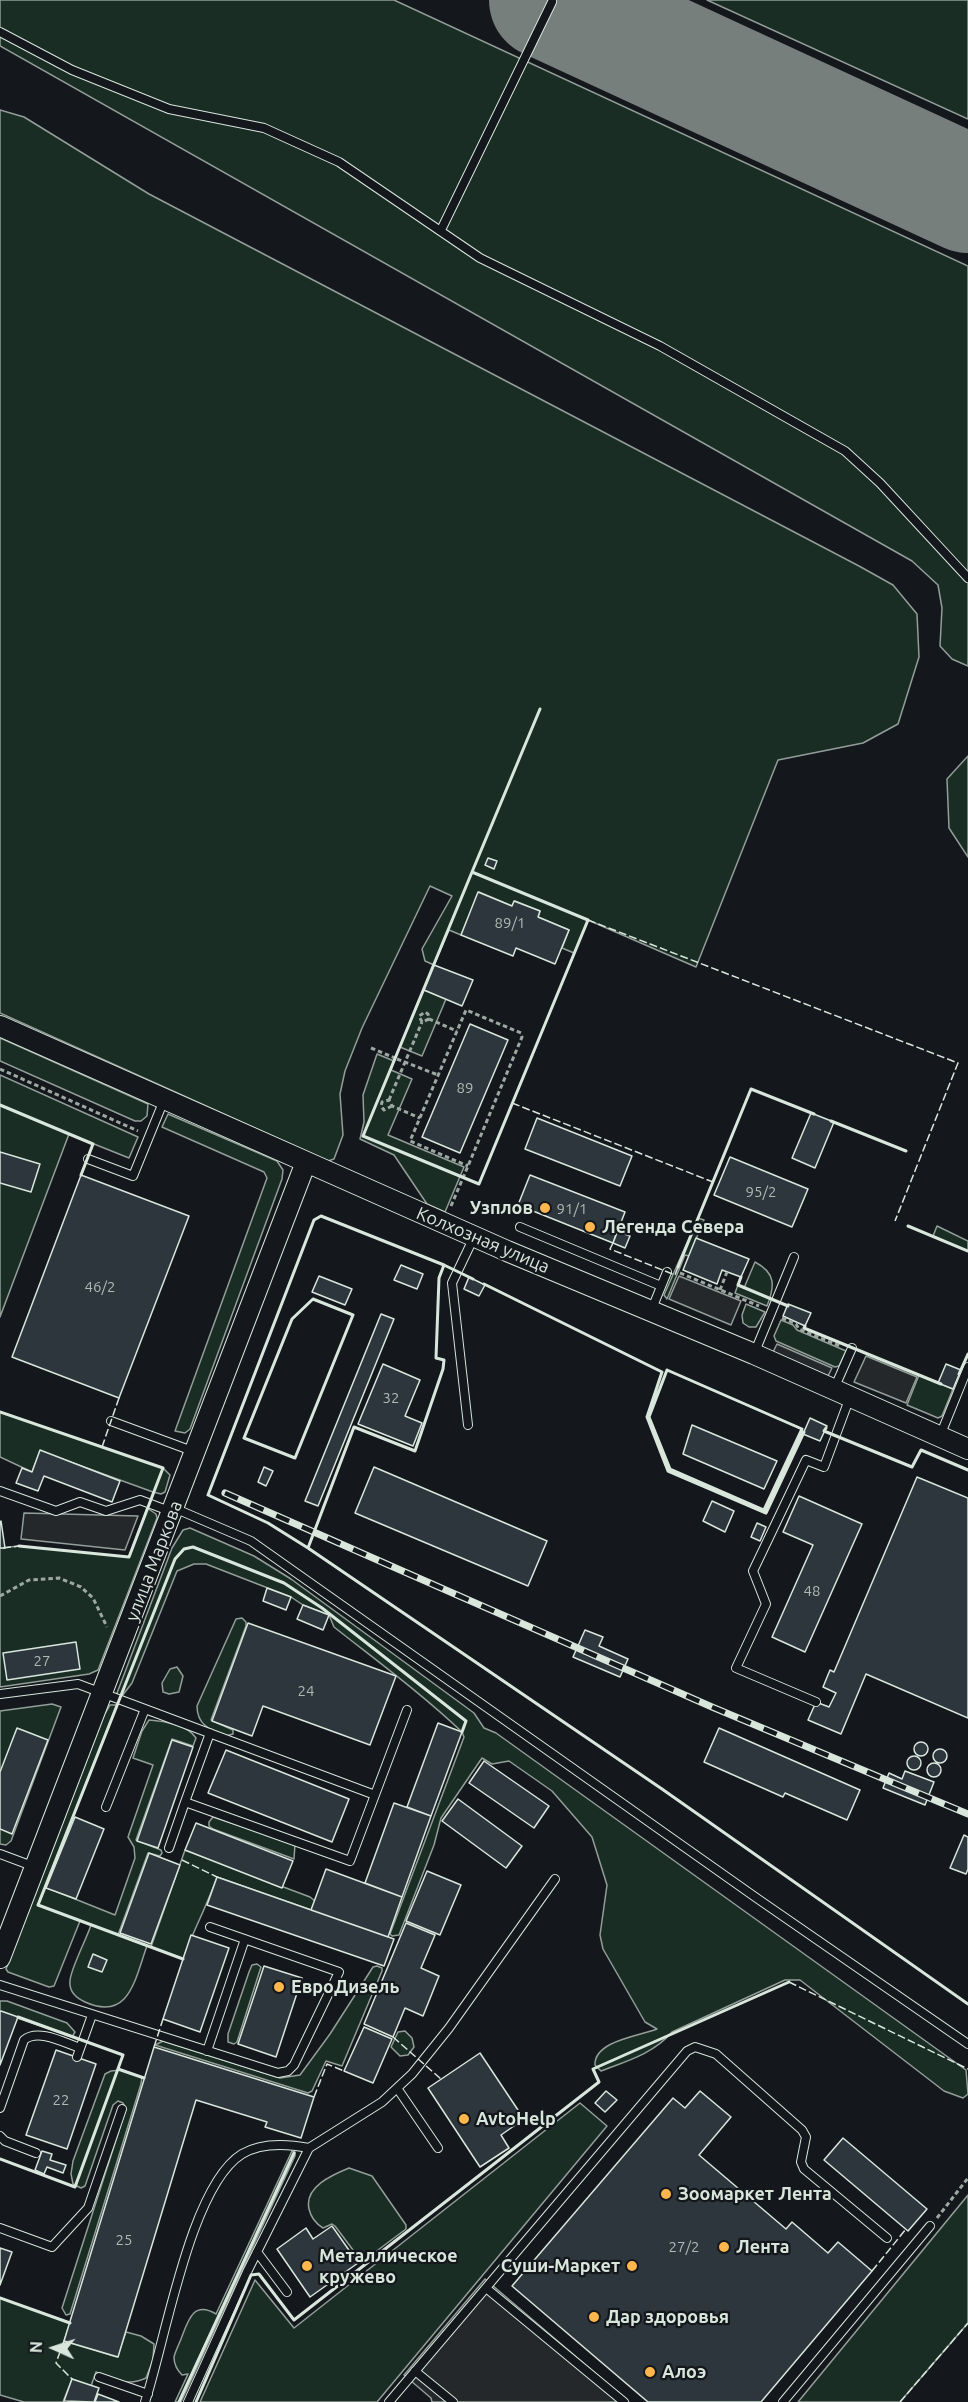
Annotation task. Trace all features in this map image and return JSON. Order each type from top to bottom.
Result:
[{"type":"street","name":"Колхозная улица","points":[[0,1026],[474,1237],[754,1354],[968,1449]]},
{"type":"street","name":"улица Маркова","points":[[1,1951],[306,1162]]},
{"type":"lane","points":[[441,230],[552,2]]},
{"type":"lane","points":[[0,32],[72,70],[169,109],[264,128],[339,162],[480,258],[660,346],[845,451],[880,483],[968,578]]},
{"type":"lane","points":[[88,1159],[133,1176],[164,1099]]},
{"type":"lane","points":[[520,1227],[661,1286]]},
{"type":"lane","points":[[468,1425],[452,1283],[474,1237]]},
{"type":"lane","points":[[754,1354],[794,1257]]},
{"type":"lane","points":[[651,1311],[667,1272]]},
{"type":"lane","points":[[816,1702],[736,1668],[766,1604],[753,1571],[806,1460],[824,1467],[851,1349]]},
{"type":"lane","points":[[939,1437],[968,1367]]},
{"type":"lane","points":[[111,1421],[195,1452]]},
{"type":"lane","points":[[0,1491],[56,1510],[80,1502],[106,1510],[140,1500],[173,1510],[251,1541],[758,1899],[968,2044]]},
{"type":"lane","points":[[0,1694],[78,1684],[375,1795]]},
{"type":"lane","points":[[106,1807],[145,1709]]},
{"type":"lane","points":[[185,1802],[350,1861],[407,1710]]},
{"type":"lane","points":[[169,1848],[210,1733]]},
{"type":"lane","points":[[0,1854],[35,1868]]},
{"type":"lane","points":[[188,2402],[257,2252],[309,2148],[382,2102],[412,2074],[449,2028],[555,1879]]},
{"type":"lane","points":[[0,1985],[278,2073],[288,2072],[294,2065],[339,1972],[210,1927]]},
{"type":"lane","points":[[207,2051],[245,1939]]},
{"type":"lane","points":[[77,2057],[92,2015]]},
{"type":"lane","points":[[0,2108],[24,2040],[29,2036],[43,2036],[80,2048]]},
{"type":"lane","points":[[389,2402],[687,2050],[695,2048],[716,2054],[802,2130],[806,2137],[801,2162],[804,2169],[887,2238]]},
{"type":"lane","points":[[397,2088],[438,2148]]},
{"type":"lane","points":[[0,2228],[52,2247],[88,2208],[123,2109]]},
{"type":"lane","points":[[0,2136],[5,2141],[36,2152]]},
{"type":"lane","points":[[99,2377],[147,2398],[179,2278],[208,2196],[224,2172],[243,2154],[264,2146],[289,2144],[309,2148]]},
{"type":"lane","points":[[783,2402],[930,2226]]},
{"type":"lane","points":[[257,2252],[286,2292]]},
{"type":"lane","points":[[486,2288],[624,2402]]},
{"type":"lane","points":[[415,2371],[453,2402]]},
{"type":"path","points":[[450,1208],[468,1166],[523,1036],[522,1033],[466,1010],[410,1142],[468,1166]]},
{"type":"path","points":[[422,1022],[419,1018],[422,1012],[427,1013],[429,1019]]},
{"type":"path","points":[[420,1118],[392,1106],[389,1100],[422,1022],[429,1019],[457,1031]]},
{"type":"path","points":[[371,1048],[438,1075]]},
{"type":"path","points":[[0,1069],[150,1136]]},
{"type":"path","points":[[389,1100],[384,1100],[381,1106],[386,1110],[392,1106]]},
{"type":"path","points":[[720,1290],[727,1272]]},
{"type":"path","points":[[678,1273],[771,1312],[796,1324],[799,1329],[851,1349]]},
{"type":"path","points":[[0,1596],[29,1580],[59,1578],[81,1587],[93,1598],[110,1633]]},
{"type":"path","points":[[930,2226],[968,2178]]},
{"type":"green space","points":[[0,0],[394,0],[968,266],[968,666],[952,659],[940,646],[942,608],[938,585],[912,561],[0,46]]},
{"type":"green space","points":[[707,0],[968,0],[968,119]]},
{"type":"green space","points":[[0,110],[24,117],[149,194],[859,566],[893,585],[917,614],[919,657],[898,724],[863,743],[778,760],[696,967],[588,920],[574,953],[562,948],[569,930],[538,917],[540,911],[515,901],[512,906],[479,892],[461,935],[449,930],[434,965],[425,961],[422,949],[452,896],[430,886],[362,1028],[345,1071],[340,1094],[343,1135],[334,1159],[328,1161],[0,1013]]},
{"type":"green space","points":[[968,756],[968,857],[949,828],[947,779]]},
{"type":"green space","points":[[424,990],[446,999],[422,1056],[400,1047]]},
{"type":"green space","points":[[0,1038],[148,1104],[147,1116],[141,1121],[135,1121],[0,1061]]},
{"type":"green space","points":[[377,1054],[394,1061],[391,1070],[412,1079],[388,1135],[464,1167],[445,1212],[427,1204],[394,1155],[360,1139],[364,1122],[363,1095]]},
{"type":"green space","points":[[0,1075],[138,1137],[129,1158],[69,1134],[0,1317]]},
{"type":"green space","points":[[168,1114],[277,1161],[283,1170],[282,1179],[190,1429],[185,1433],[175,1431],[267,1178],[264,1172],[162,1127]]},
{"type":"green space","points":[[698,1218],[704,1220],[689,1256],[685,1255],[667,1299],[664,1295]]},
{"type":"green space","points":[[937,1226],[968,1241],[968,1251],[933,1236]]},
{"type":"green space","points":[[755,1262],[767,1271],[772,1281],[767,1306],[735,1293],[738,1285],[744,1288]]},
{"type":"green space","points":[[746,1304],[765,1312],[756,1327],[749,1327],[743,1323],[742,1315]]},
{"type":"green space","points":[[781,1320],[793,1325],[797,1330],[846,1351],[839,1366],[835,1367],[776,1341],[774,1336]]},
{"type":"green space","points":[[919,1375],[953,1389],[942,1416],[938,1418],[907,1405]]},
{"type":"green space","points":[[0,1412],[163,1468],[170,1475],[165,1492],[161,1494],[153,1492],[40,1451],[32,1472],[0,1457]]},
{"type":"green space","points":[[147,1508],[156,1514],[157,1518],[98,1670],[89,1674],[0,1687],[0,1548],[19,1546],[129,1557]]},
{"type":"green space","points":[[190,1528],[254,1556],[291,1579],[474,1713],[484,1728],[496,1733],[966,2070],[968,2094],[963,2098],[944,2091],[800,1980],[785,1980],[672,2032],[665,2040],[648,2051],[601,2071],[595,2065],[602,2050],[619,2041],[657,2029],[645,2022],[603,1949],[600,1935],[607,1885],[592,1837],[552,1791],[509,1761],[492,1764],[482,1758],[441,1818],[434,1845],[399,1935],[392,1936],[390,1934],[464,1737],[462,1732],[415,1691],[334,1627],[329,1615],[303,1605],[291,1597],[206,1564],[194,1564],[177,1571],[132,1683],[122,1696],[118,1695],[172,1548],[183,1530]]},
{"type":"green space","points":[[242,1618],[246,1626],[211,1720],[233,1730],[233,1734],[226,1736],[210,1729],[202,1722],[197,1706],[236,1619]]},
{"type":"green space","points":[[177,1667],[183,1676],[179,1692],[169,1694],[163,1692],[162,1683],[170,1669]]},
{"type":"green space","points":[[52,1704],[61,1707],[11,1841],[6,1845],[0,1844],[0,1711]]},
{"type":"green space","points":[[110,1705],[117,1705],[45,1887],[115,1915],[135,1858],[134,1847],[128,1837],[153,1765],[133,1758],[142,1731],[149,1720],[182,1727],[196,1738],[193,1746],[172,1739],[136,1840],[161,1850],[162,1853],[160,1856],[148,1853],[118,1935],[147,1946],[139,1971],[121,2002],[112,2006],[100,2007],[79,1998],[74,1994],[70,1985],[73,1969],[91,1925],[80,1921],[54,1986],[49,1987],[8,1972],[6,1969],[104,1715]]},
{"type":"green space","points":[[213,1817],[295,1844],[294,1859],[213,1829],[209,1826],[209,1822]]},
{"type":"green space","points":[[185,1850],[310,1897],[315,1901],[311,1910],[217,1877],[183,1959],[151,1947]]},
{"type":"green space","points":[[257,1964],[261,1967],[237,2042],[234,2044],[228,2042],[228,2034],[249,1972],[252,1965]]},
{"type":"green space","points":[[373,1967],[382,1968],[382,1971],[342,2066],[326,2061],[312,2091],[308,2093],[155,2045],[163,2041],[280,2078],[300,2075],[330,2034]]},
{"type":"green space","points":[[0,2001],[7,2001],[67,2023],[75,2032],[72,2037],[0,2012]]},
{"type":"green space","points":[[405,2031],[412,2038],[414,2047],[408,2055],[400,2056],[391,2047],[398,2032]]},
{"type":"green space","points":[[121,2070],[142,2077],[141,2084],[70,2314],[66,2315],[62,2308],[126,2109],[123,2103],[118,2101],[113,2105],[85,2186],[81,2188],[73,2184],[71,2174],[73,2161],[105,2074]]},
{"type":"green space","points":[[580,2103],[607,2126],[377,2402],[200,2402],[255,2280],[294,2328]]},
{"type":"green space","points":[[292,2151],[295,2152],[295,2156],[181,2402],[175,2402],[188,2374],[182,2375],[175,2365],[174,2357],[189,2319],[192,2314],[202,2309],[216,2314]]},
{"type":"green space","points":[[349,2168],[372,2176],[406,2225],[406,2229],[362,2262],[335,2226],[332,2224],[323,2228],[314,2220],[309,2209],[311,2194],[315,2188],[328,2178]]},
{"type":"green space","points":[[968,2195],[968,2323],[900,2402],[798,2402]]},
{"type":"green space","points":[[0,2298],[70,2323],[64,2341],[117,2357],[126,2332],[141,2336],[154,2344],[153,2360],[146,2378],[127,2382],[96,2372],[91,2386],[72,2379],[63,2402],[24,2402],[0,2395]]},
{"type":"shaded area","points":[[679,1276],[741,1301],[731,1325],[669,1299]]},
{"type":"shaded area","points":[[777,1344],[832,1368],[828,1376],[773,1352]]},
{"type":"shaded area","points":[[866,1356],[917,1377],[906,1403],[854,1382]]},
{"type":"shaded area","points":[[24,1513],[138,1516],[125,1550],[21,1539]]},
{"type":"shaded area","points":[[485,2279],[629,2402],[432,2402],[431,2398],[404,2375]]},
{"type":"building","points":[[488,858],[497,861],[494,869],[485,865]]},
{"type":"building","points":[[478,892],[512,906],[514,901],[540,911],[538,917],[569,930],[555,964],[516,948],[513,956],[461,935]]},
{"type":"building","points":[[434,965],[473,980],[462,1006],[424,990]]},
{"type":"building","points":[[470,1024],[508,1040],[460,1153],[422,1137]]},
{"type":"building","points":[[811,1113],[834,1122],[815,1168],[792,1158]]},
{"type":"building","points":[[537,1118],[632,1156],[620,1186],[525,1149]]},
{"type":"building","points":[[0,1152],[40,1164],[31,1192],[0,1183]]},
{"type":"building","points":[[730,1157],[808,1189],[792,1227],[714,1195]]},
{"type":"building","points":[[81,1175],[189,1216],[119,1398],[12,1357]]},
{"type":"building","points":[[530,1175],[625,1212],[613,1243],[518,1205]]},
{"type":"building","points":[[617,1231],[630,1236],[625,1248],[613,1243]]},
{"type":"building","points":[[696,1238],[749,1259],[741,1277],[722,1270],[717,1284],[683,1270]]},
{"type":"building","points":[[401,1265],[423,1274],[417,1289],[394,1280]]},
{"type":"building","points":[[319,1276],[352,1289],[345,1305],[312,1292]]},
{"type":"building","points":[[469,1277],[485,1285],[479,1296],[464,1289]]},
{"type":"building","points":[[788,1304],[811,1313],[805,1326],[783,1316]]},
{"type":"building","points":[[381,1314],[394,1319],[318,1506],[305,1501]]},
{"type":"building","points":[[383,1364],[420,1380],[405,1416],[422,1423],[413,1446],[358,1424]]},
{"type":"building","points":[[946,1364],[961,1370],[953,1389],[938,1383]]},
{"type":"building","points":[[810,1418],[827,1426],[820,1441],[803,1434]]},
{"type":"building","points":[[692,1425],[777,1461],[764,1489],[683,1454]]},
{"type":"building","points":[[40,1450],[120,1481],[112,1502],[44,1476],[38,1491],[16,1483],[22,1468],[32,1472]]},
{"type":"building","points":[[264,1467],[273,1471],[266,1486],[258,1482]]},
{"type":"building","points":[[374,1467],[547,1541],[528,1586],[355,1513]]},
{"type":"building","points":[[917,1477],[968,1498],[968,1718],[866,1674],[841,1734],[808,1720],[816,1702],[829,1707],[836,1693],[823,1687],[830,1670],[834,1672]]},
{"type":"building","points":[[799,1496],[862,1524],[805,1652],[772,1637],[813,1545],[783,1532]]},
{"type":"building","points":[[712,1501],[734,1511],[725,1532],[703,1521]]},
{"type":"building","points":[[1,1521],[5,1548],[0,1548]]},
{"type":"building","points":[[757,1523],[766,1527],[760,1541],[751,1537]]},
{"type":"building","points":[[267,1588],[291,1597],[286,1610],[263,1601]]},
{"type":"building","points":[[303,1605],[329,1615],[323,1630],[297,1619]]},
{"type":"building","points":[[248,1623],[396,1676],[370,1745],[263,1706],[252,1736],[212,1721]]},
{"type":"building","points":[[585,1630],[603,1637],[599,1646],[628,1659],[620,1677],[573,1657]]},
{"type":"building","points":[[76,1642],[80,1669],[7,1680],[3,1653]]},
{"type":"building","points":[[438,1723],[462,1732],[431,1816],[407,1807]]},
{"type":"building","points":[[17,1728],[48,1740],[12,1834],[0,1829],[0,1772]]},
{"type":"building","points":[[719,1728],[860,1790],[847,1820],[785,1793],[783,1797],[704,1762]]},
{"type":"building","points":[[172,1740],[193,1747],[158,1848],[137,1841]]},
{"type":"building","points":[[921,1742],[926,1744],[928,1749],[926,1754],[921,1756],[916,1754],[914,1749],[916,1744]]},
{"type":"building","points":[[940,1749],[945,1751],[947,1756],[945,1761],[940,1763],[935,1761],[933,1756],[935,1751]]},
{"type":"building","points":[[226,1750],[349,1799],[332,1842],[208,1793]]},
{"type":"building","points":[[914,1756],[919,1758],[921,1763],[919,1768],[914,1770],[909,1768],[907,1763],[909,1758]]},
{"type":"building","points":[[484,1761],[549,1806],[534,1828],[469,1783]]},
{"type":"building","points":[[934,1763],[939,1765],[941,1770],[939,1775],[934,1777],[929,1775],[927,1770],[929,1765]]},
{"type":"building","points":[[905,1771],[934,1782],[925,1805],[883,1788],[889,1773],[902,1779]]},
{"type":"building","points":[[458,1799],[522,1846],[506,1868],[442,1821]]},
{"type":"building","points":[[394,1803],[431,1816],[402,1897],[365,1883]]},
{"type":"building","points":[[75,1817],[104,1829],[76,1899],[46,1888]]},
{"type":"building","points":[[196,1823],[293,1861],[282,1888],[185,1850]]},
{"type":"building","points":[[964,1835],[968,1837],[966,1874],[950,1868]]},
{"type":"building","points":[[149,1853],[180,1865],[151,1944],[120,1933]]},
{"type":"building","points":[[326,1869],[402,1897],[388,1937],[311,1910]]},
{"type":"building","points":[[427,1871],[461,1885],[440,1935],[406,1921]]},
{"type":"building","points":[[217,1877],[394,1939],[384,1966],[207,1905]]},
{"type":"building","points":[[406,1923],[435,1935],[421,1968],[439,1976],[423,2016],[405,2008],[393,2037],[364,2024]]},
{"type":"building","points":[[191,1935],[229,1948],[200,2032],[163,2019]]},
{"type":"building","points":[[93,1954],[107,1960],[102,1972],[88,1967]]},
{"type":"building","points":[[264,1966],[302,1978],[276,2057],[238,2044]]},
{"type":"building","points":[[0,2012],[18,2017],[0,2065]]},
{"type":"building","points":[[364,2027],[392,2039],[373,2083],[344,2071]]},
{"type":"building","points":[[154,2047],[314,2097],[301,2138],[265,2127],[267,2122],[196,2100],[118,2357],[64,2341]]},
{"type":"building","points":[[56,2050],[96,2064],[67,2149],[26,2135]]},
{"type":"building","points":[[480,2053],[524,2119],[501,2135],[509,2148],[480,2167],[428,2088]]},
{"type":"building","points":[[606,2091],[617,2100],[605,2112],[595,2103]]},
{"type":"building","points":[[700,2091],[731,2117],[699,2155],[786,2229],[792,2222],[828,2253],[838,2242],[872,2271],[761,2402],[648,2402],[512,2286],[673,2098],[685,2108]]},
{"type":"building","points":[[843,2138],[927,2209],[908,2231],[824,2160]]},
{"type":"building","points":[[42,2151],[52,2154],[50,2160],[66,2165],[63,2173],[47,2167],[44,2174],[35,2170]]},
{"type":"building","points":[[332,2226],[358,2263],[310,2297],[277,2249],[306,2228],[313,2239]]},
{"type":"building","points":[[0,2248],[12,2252],[0,2285]]},
{"type":"building","points":[[72,2379],[99,2388],[94,2402],[64,2401]]},
{"type":"building","points":[[98,2394],[119,2402],[95,2402]]},
{"type":"runway","points":[[548,0],[968,194]]},
{"type":"railway","points":[[225,1493],[712,1707],[968,1814]]},
{"type":"fence","points":[[588,920],[958,1063],[895,1221]]},
{"type":"fence","points":[[512,1103],[713,1182]]},
{"type":"fence","points":[[613,1243],[610,1249],[675,1275],[678,1267]]},
{"type":"fence","points":[[102,1447],[119,1398]]},
{"type":"fence","points":[[3,1548],[19,1546]]},
{"type":"fence","points":[[182,1860],[217,1877]]},
{"type":"fence","points":[[789,1982],[968,2069]]},
{"type":"fence","points":[[154,2047],[163,2019]]},
{"type":"fence","points":[[393,2037],[441,2079]]},
{"type":"fence","points":[[314,2097],[327,2064],[344,2071]]},
{"type":"fence","points":[[872,2271],[906,2229]]},
{"type":"fence","points":[[900,2402],[968,2323]]},
{"type":"fence","points":[[64,2341],[56,2363],[72,2379]]},
{"type":"wall","points":[[472,872],[540,709]]},
{"type":"wall","points":[[472,872],[588,920],[479,1184],[363,1136],[472,872]]},
{"type":"wall","points":[[678,1267],[751,1089],[814,1114]]},
{"type":"wall","points":[[0,1105],[93,1144],[81,1175]]},
{"type":"wall","points":[[831,1121],[906,1151]]},
{"type":"wall","points":[[308,1548],[268,1523],[208,1495],[314,1220],[321,1216],[444,1265]]},
{"type":"wall","points":[[908,1226],[968,1251]]},
{"type":"wall","points":[[473,1279],[444,1265],[439,1278],[436,1358],[444,1360],[443,1369],[415,1451],[354,1427],[308,1548],[662,1789],[968,2004]]},
{"type":"wall","points":[[741,1277],[738,1285],[788,1306]]},
{"type":"wall","points":[[484,1284],[662,1372],[647,1417],[668,1471],[766,1513],[804,1432]]},
{"type":"wall","points":[[313,1299],[353,1315],[295,1458],[244,1438],[292,1319],[313,1299]]},
{"type":"wall","points":[[805,1326],[804,1328],[941,1384]]},
{"type":"wall","points":[[959,1374],[968,1354]]},
{"type":"wall","points":[[667,1370],[802,1429],[764,1510],[670,1469],[649,1417],[667,1370]]},
{"type":"wall","points":[[0,1412],[163,1468],[129,1557],[19,1546]]},
{"type":"wall","points":[[826,1428],[824,1431],[912,1467],[921,1450],[968,1470]]},
{"type":"wall","points":[[183,1959],[38,1905],[175,1559],[184,1549],[193,1547],[284,1583],[322,1608],[466,1721],[462,1732]]},
{"type":"wall","points":[[196,2402],[251,2275],[259,2274],[294,2320],[599,2082],[593,2069],[789,1982]]},
{"type":"wall","points":[[0,2159],[75,2187],[123,2055],[18,2017]]},
{"type":"wall","points":[[118,2069],[144,2078]]},
{"type":"wall","points":[[179,2402],[294,2153]]},
{"type":"wall","points":[[0,2298],[70,2323]]},
{"type":"place","name":"Узплов","points":[[545,1208]]},
{"type":"place","name":"Легенда Севера","points":[[590,1227]]},
{"type":"place","name":"ЕвроДизель","points":[[279,1987]]},
{"type":"place","name":"AvtoHelp","points":[[464,2119]]},
{"type":"place","name":"Зоомаркет Лента","points":[[666,2194]]},
{"type":"place","name":"Лента","points":[[724,2247]]},
{"type":"place","name":"Металлическое кружево","points":[[307,2266]]},
{"type":"place","name":"Суши-Маркет","points":[[632,2266]]},
{"type":"place","name":"Дар здоровья","points":[[594,2317]]},
{"type":"place","name":"Алоэ","points":[[650,2372]]}]
